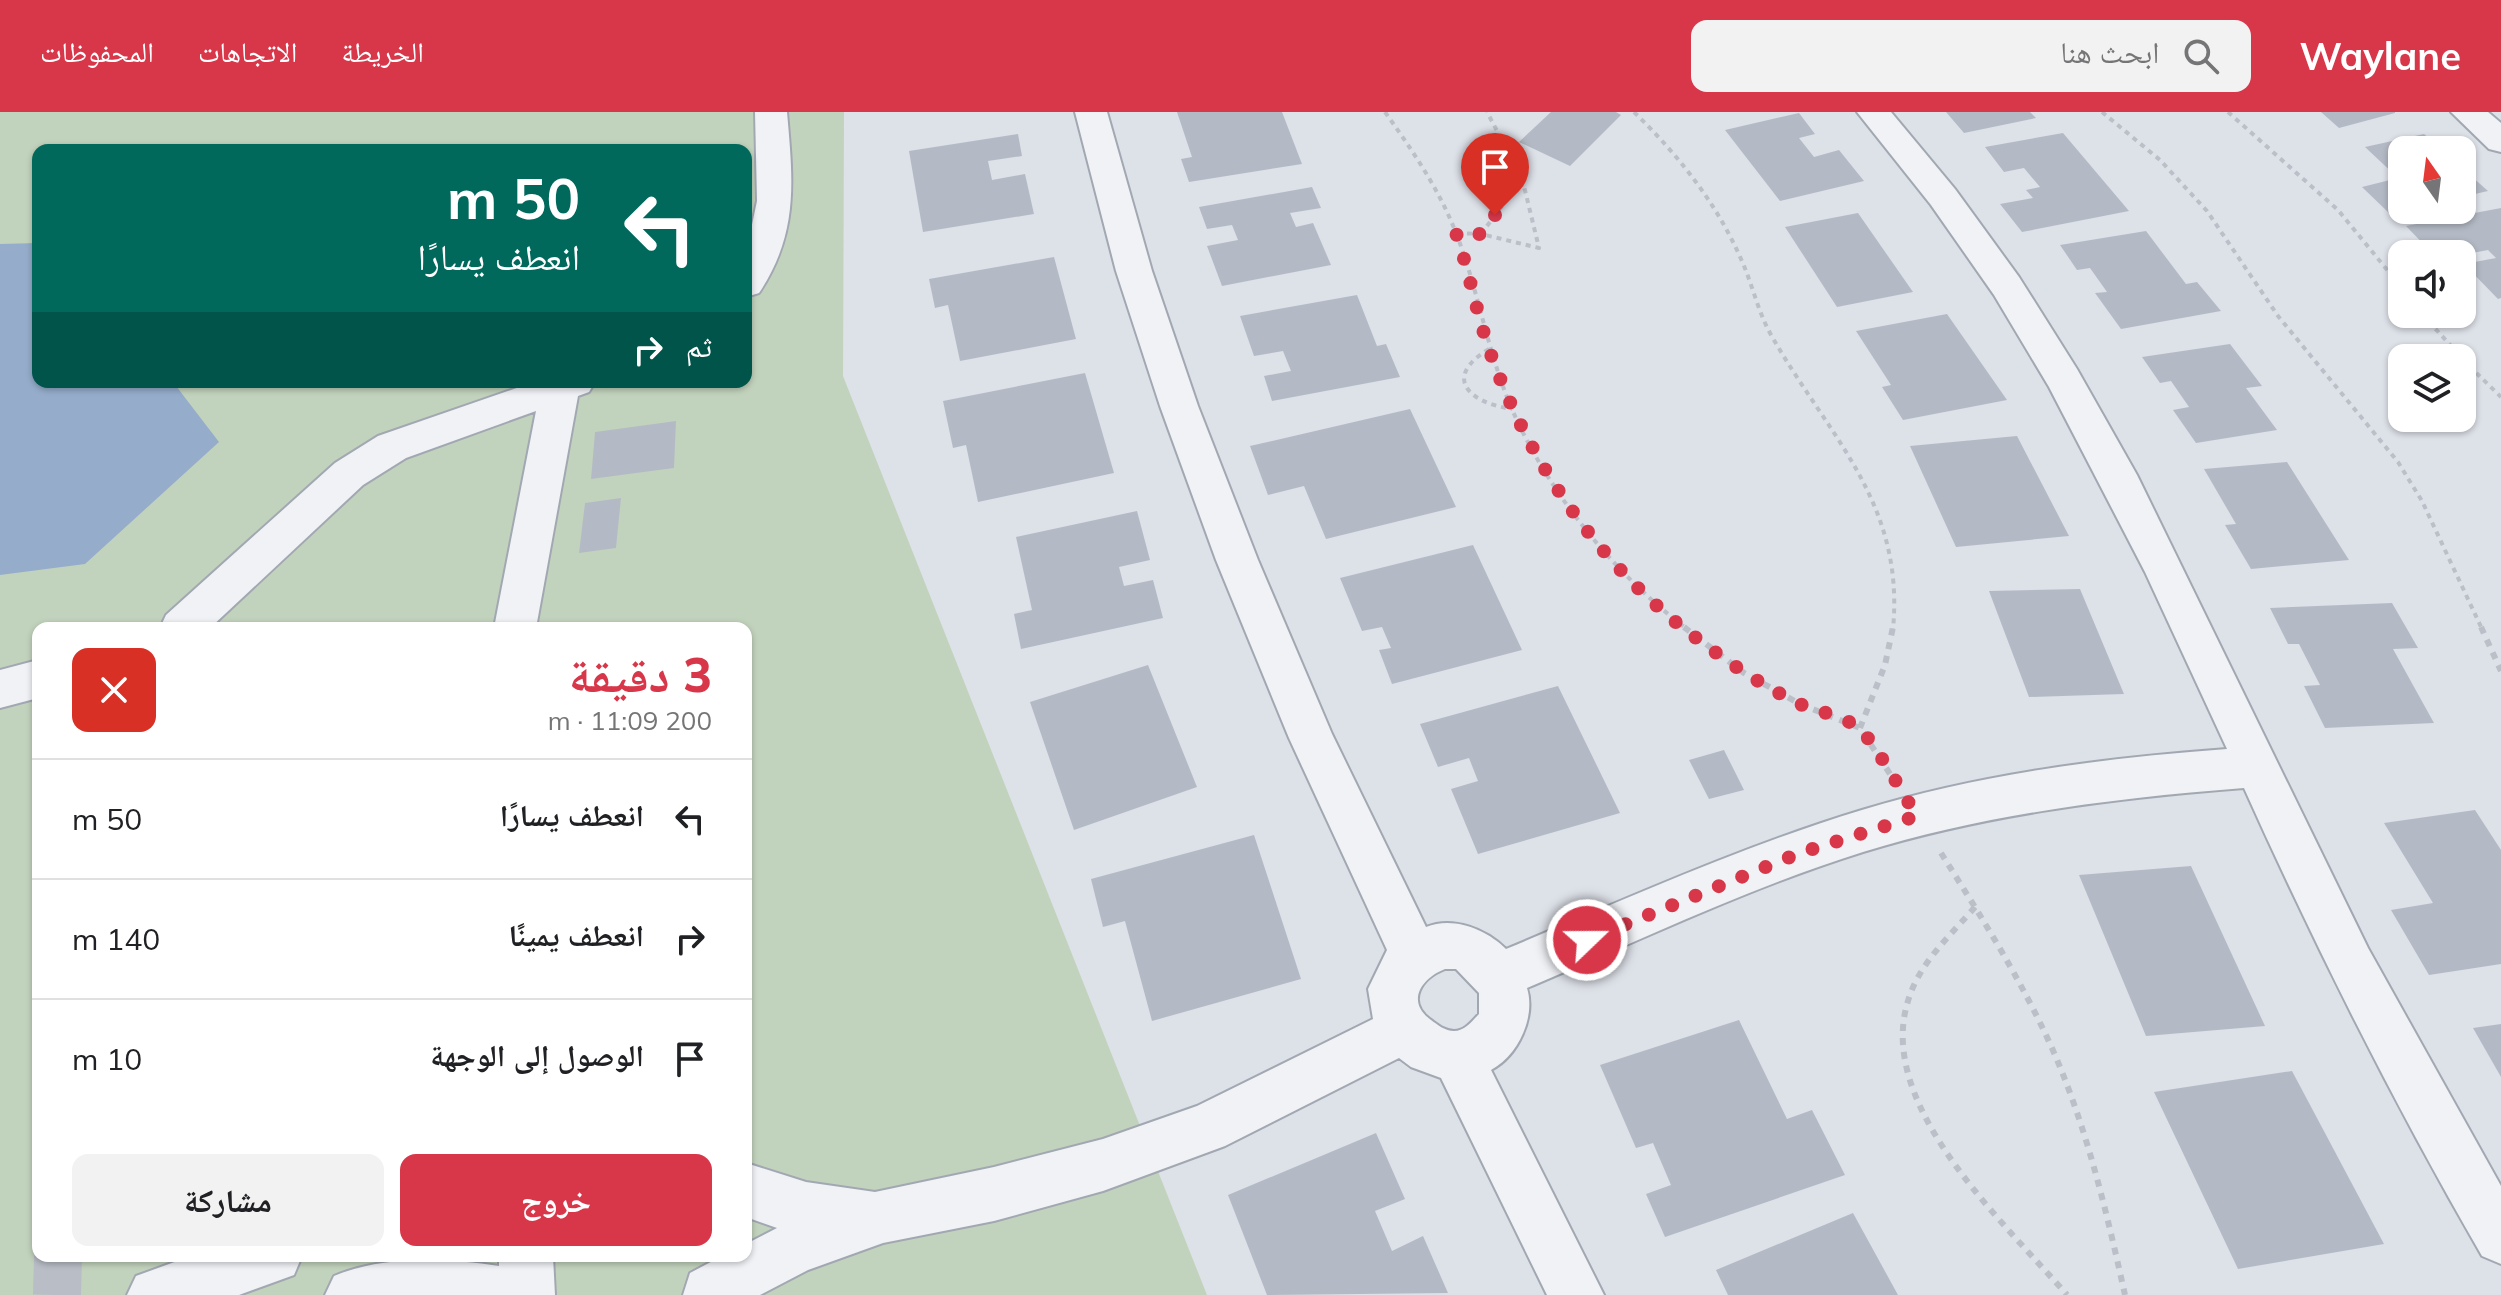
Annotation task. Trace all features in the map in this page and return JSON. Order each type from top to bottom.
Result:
[{"type":"street","points":[[752,277],[774,212],[771,112]]},
{"type":"street","points":[[1091,112],[1134,271],[1179,406],[1237,560],[1311,738],[1414,954]]},
{"type":"street","points":[[1873,112],[1963,221],[2018,300],[2070,388],[2137,510],[2363,989],[2431,1118],[2501,1237]]},
{"type":"street","points":[[2467,112],[2501,141]]},
{"type":"street","points":[[188,622],[349,474],[392,447],[559,388]]},
{"type":"street","points":[[516,622],[567,388]]},
{"type":"street","points":[[0,689],[32,681]]},
{"type":"street","points":[[1498,976],[1800,853],[1917,816],[2085,783],[2259,767]]},
{"type":"street","points":[[1436,946],[1460,947],[1482,958],[1498,976],[1505,993],[1505,1011],[1500,1028],[1490,1042],[1474,1051],[1457,1056],[1436,1053],[1418,1045],[1394,1015],[1391,997],[1394,980],[1414,954],[1436,946]]},
{"type":"street","points":[[714,1281],[883,1216],[1008,1191],[1103,1165],[1192,1133],[1304,1082],[1403,1030]]},
{"type":"street","points":[[1457,1056],[1576,1295]]},
{"type":"street","points":[[752,1192],[797,1207],[839,1215],[883,1216]]},
{"type":"street","points":[[155,1295],[257,1262]]},
{"type":"street","points":[[526,1262],[527,1295]]},
{"type":"street","points":[[353,1295],[424,1287],[477,1289],[509,1295]]},
{"type":"path","points":[[1385,112],[1423,166],[1456,233],[1489,349],[1512,409],[1560,491],[1601,549],[1631,583],[1699,641],[1744,673],[1800,704],[1860,728],[1975,907],[2024,990],[2056,1056],[2081,1126],[2125,1295]]},
{"type":"path","points":[[1456,233],[1481,234],[1539,248],[1522,178],[1487,112]]},
{"type":"path","points":[[1634,112],[1680,160],[1724,224],[1742,260],[1753,296],[1769,331],[1864,477],[1879,512],[1890,549],[1895,621],[1880,686],[1860,728]]},
{"type":"path","points":[[2102,112],[2160,160],[2207,211],[2278,316],[2398,462],[2422,501],[2501,671]]},
{"type":"path","points":[[2228,112],[2338,210],[2388,271]]},
{"type":"path","points":[[1481,234],[1522,178]]},
{"type":"path","points":[[2435,328],[2449,344]]},
{"type":"path","points":[[1489,349],[1472,357],[1465,365],[1464,384],[1476,399],[1512,409]]},
{"type":"path","points":[[2476,372],[2501,397]]},
{"type":"path","points":[[1975,907],[1922,968],[1907,1002],[1903,1042],[1910,1085],[1930,1130],[1952,1161],[2067,1295]]},
{"type":"green space","points":[[0,112],[844,112],[843,376],[1207,1295],[0,1295]]},
{"type":"water","points":[[32,243],[32,388],[178,388],[219,442],[85,564],[0,575],[0,244]]},
{"type":"building","points":[[1177,112],[1282,112],[1302,164],[1189,182],[1181,159],[1192,157]]},
{"type":"building","points":[[1551,112],[1616,112],[1621,115],[1570,166],[1519,142]]},
{"type":"building","points":[[1946,112],[2030,112],[2036,118],[1964,133]]},
{"type":"building","points":[[2321,112],[2395,112],[2395,113],[2339,128]]},
{"type":"building","points":[[1799,113],[1815,134],[1799,138],[1814,157],[1839,150],[1864,181],[1780,201],[1725,130]]},
{"type":"building","points":[[2063,133],[2129,211],[2022,232],[2000,204],[2033,198],[2026,190],[2040,187],[2024,168],[2004,172],[1985,147]]},
{"type":"building","points":[[1018,134],[1022,156],[988,161],[992,180],[1025,174],[1034,214],[923,232],[909,151]]},
{"type":"building","points":[[2388,142],[2388,169],[2365,147]]},
{"type":"building","points":[[2388,180],[2388,212],[2362,187]]},
{"type":"building","points":[[2476,180],[2488,191],[2476,194]]},
{"type":"building","points":[[1312,187],[1321,208],[1290,213],[1296,227],[1313,223],[1331,265],[1222,286],[1207,246],[1238,240],[1232,225],[1207,229],[1199,207]]},
{"type":"building","points":[[2501,208],[2501,298],[2498,299],[2476,276],[2476,262],[2496,258],[2488,250],[2476,252],[2476,240],[2420,240],[2406,226],[2476,224],[2476,213]]},
{"type":"building","points":[[1858,213],[1913,292],[1837,307],[1785,227]]},
{"type":"building","points":[[2146,231],[2186,284],[2197,282],[2221,311],[2121,329],[2095,293],[2107,292],[2090,268],[2077,270],[2060,245]]},
{"type":"building","points":[[1054,257],[1076,339],[960,361],[948,305],[935,308],[929,279]]},
{"type":"building","points":[[1357,295],[1377,346],[1386,344],[1400,377],[1272,401],[1264,376],[1291,371],[1283,351],[1254,356],[1240,316]]},
{"type":"building","points":[[1947,314],[2007,400],[1903,420],[1882,387],[1891,385],[1856,331]]},
{"type":"building","points":[[2230,344],[2262,386],[2246,388],[2277,430],[2196,443],[2173,410],[2189,407],[2171,381],[2160,383],[2142,357]]},
{"type":"building","points":[[1085,373],[1114,473],[978,502],[966,445],[953,448],[943,401]]},
{"type":"building","points":[[1410,409],[1456,507],[1326,539],[1304,486],[1268,495],[1250,446]]},
{"type":"building","points":[[676,421],[674,468],[591,479],[595,432]]},
{"type":"building","points":[[2017,436],[2069,536],[1956,547],[1910,446]]},
{"type":"building","points":[[2287,462],[2349,560],[2251,569],[2225,525],[2236,524],[2204,469]]},
{"type":"building","points":[[621,498],[616,548],[579,553],[585,503]]},
{"type":"building","points":[[1137,511],[1150,560],[1119,567],[1124,586],[1153,580],[1163,618],[1021,649],[1014,614],[1032,610],[1016,537]]},
{"type":"building","points":[[1473,545],[1522,650],[1392,684],[1379,650],[1391,648],[1382,627],[1362,631],[1340,578]]},
{"type":"building","points":[[2080,589],[2124,694],[2029,697],[1989,591]]},
{"type":"building","points":[[2392,603],[2418,648],[2393,649],[2434,723],[2325,728],[2304,686],[2320,685],[2299,644],[2288,644],[2270,608]]},
{"type":"building","points":[[1148,665],[1197,787],[1074,830],[1030,702]]},
{"type":"building","points":[[1558,686],[1620,813],[1478,854],[1451,789],[1478,781],[1469,758],[1438,767],[1420,724]]},
{"type":"building","points":[[1724,750],[1744,790],[1709,799],[1689,760]]},
{"type":"building","points":[[2475,810],[2501,850],[2501,964],[2429,975],[2391,910],[2433,903],[2384,823]]},
{"type":"building","points":[[1254,835],[1301,979],[1152,1021],[1125,921],[1103,927],[1091,879]]},
{"type":"building","points":[[2191,866],[2265,1026],[2146,1036],[2079,875]]},
{"type":"building","points":[[1739,1020],[1787,1119],[1812,1110],[1845,1175],[1665,1237],[1646,1194],[1671,1185],[1653,1143],[1636,1148],[1600,1065]]},
{"type":"building","points":[[2501,1024],[2501,1077],[2473,1028]]},
{"type":"building","points":[[2292,1071],[2384,1244],[2238,1269],[2154,1092]]},
{"type":"building","points":[[1376,1133],[1405,1199],[1375,1211],[1392,1251],[1423,1236],[1448,1293],[1267,1295],[1228,1195]]},
{"type":"building","points":[[1853,1213],[1898,1295],[1728,1295],[1716,1270]]},
{"type":"tunnel","points":[[57,1295],[58,1262]]},
{"type":"route","points":[[1495,215],[1481,234],[1456,233],[1489,349],[1512,409],[1544,468],[1575,514],[1631,583],[1699,641],[1744,673],[1800,704],[1860,728],[1917,816],[1800,853],[1587,940]]}]
